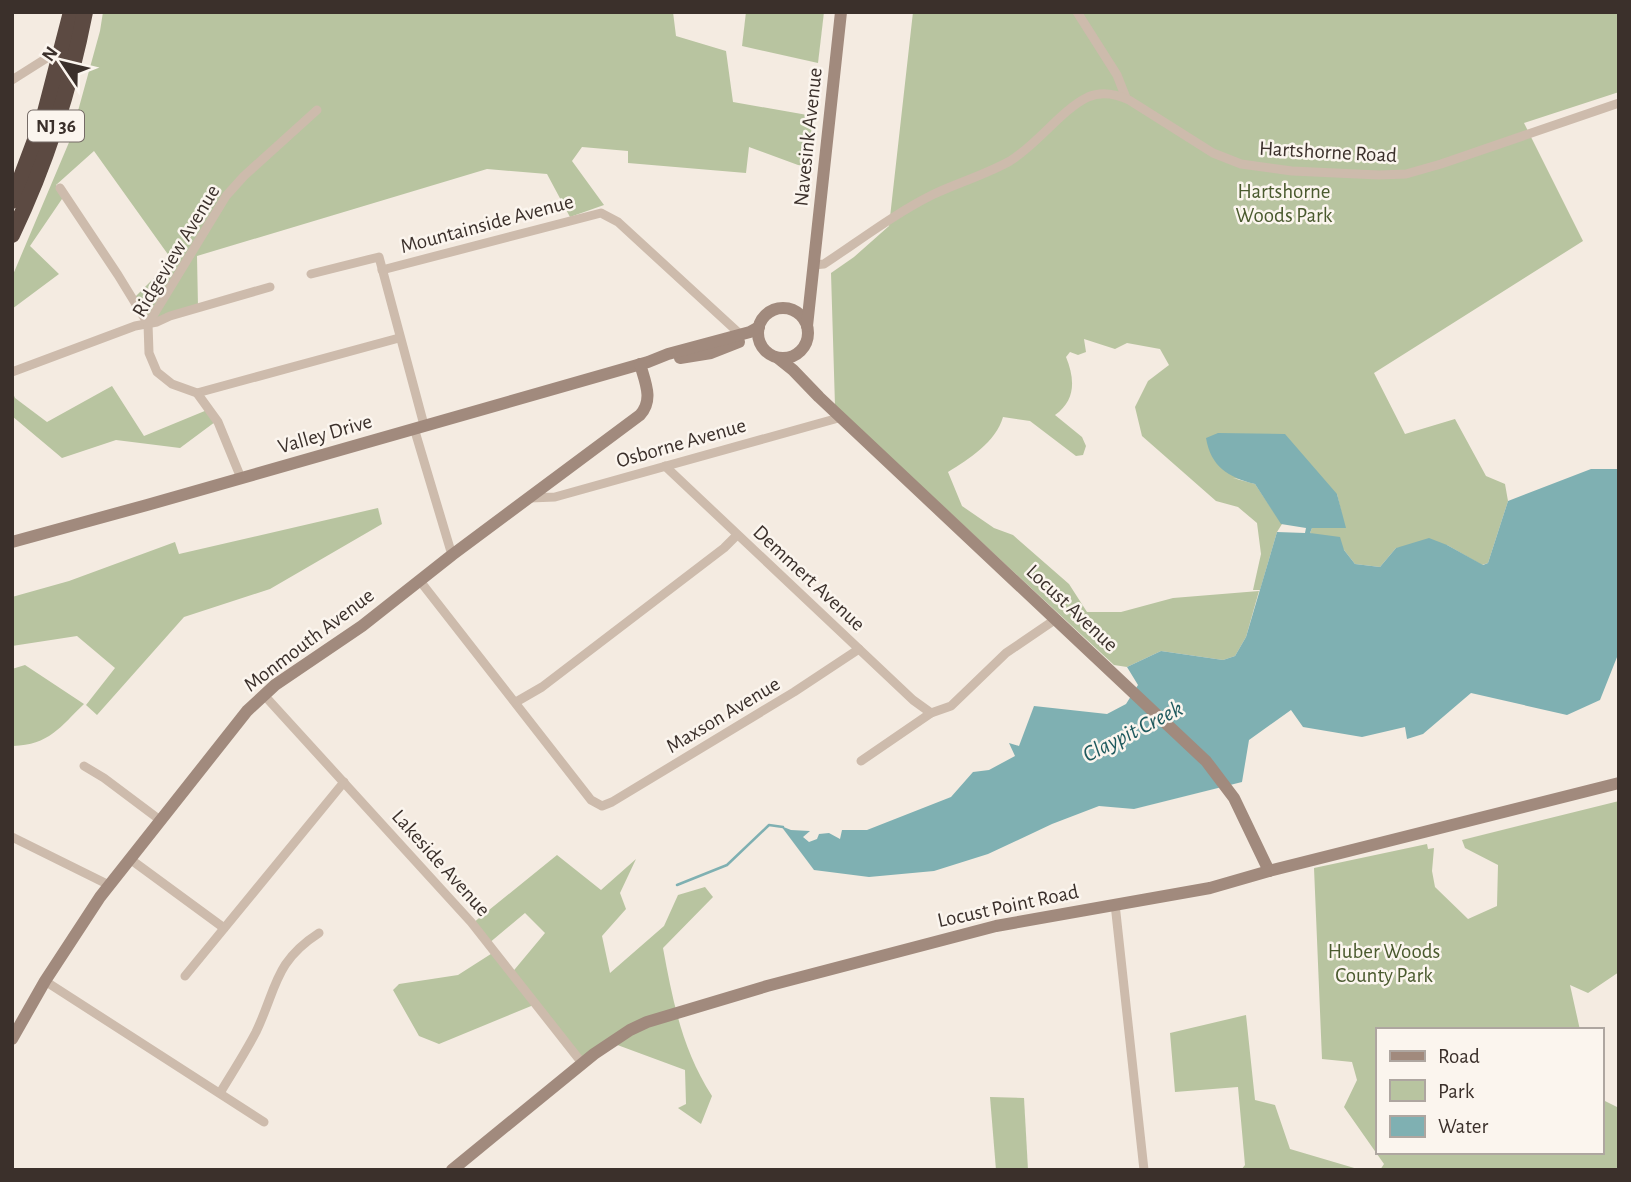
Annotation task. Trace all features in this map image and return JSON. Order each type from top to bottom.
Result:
[{"type":"highway","name":"NJ 36","points":[[12,201],[39,129],[71,12]]},
{"type":"highway","name":"NJ 36","points":[[12,235],[37,180],[52,136],[68,86],[85,12]]},
{"type":"street","name":"Navesink Avenue","points":[[807,326],[841,12]]},
{"type":"street","points":[[1077,12],[1117,75],[1126,98]]},
{"type":"street","points":[[12,80],[63,47]]},
{"type":"street","points":[[813,265],[824,264],[931,195],[1009,161],[1086,98],[1101,93],[1126,98]]},
{"type":"street","name":"Hartshorne Road","points":[[1126,98],[1213,153],[1241,164],[1292,171],[1379,175],[1406,174],[1441,164],[1619,103]]},
{"type":"street","name":"Ridgeview Avenue","points":[[242,478],[218,422],[197,393],[172,384],[157,372],[149,353],[148,324],[226,196],[244,176],[317,110]]},
{"type":"street","points":[[60,188],[148,324]]},
{"type":"street","name":"Mountainside Avenue","points":[[311,274],[379,257],[382,270],[601,213],[618,222],[741,335]]},
{"type":"street","name":"Navesink Avenue","points":[[793,311],[804,303],[813,265]]},
{"type":"street","points":[[382,270],[452,555]]},
{"type":"street","points":[[12,372],[135,326],[270,287]]},
{"type":"street","points":[[772,311],[793,311],[801,316],[807,326],[805,346],[795,356],[778,358],[767,352],[761,343],[759,327],[764,317],[772,311]]},
{"type":"street","name":"Valley Drive","points":[[12,542],[644,363],[741,335],[759,327]]},
{"type":"street","points":[[197,393],[399,338]]},
{"type":"street","name":"Valley Drive","points":[[644,363],[711,353],[745,339],[761,343]]},
{"type":"street","name":"Locust Avenue","points":[[805,346],[804,367],[819,397]]},
{"type":"street","name":"Locust Avenue","points":[[778,358],[1201,756],[1228,788],[1269,871]]},
{"type":"street","name":"Monmouth Avenue","points":[[12,1039],[77,930],[231,729],[264,695],[643,413],[648,403],[644,363]]},
{"type":"street","name":"Osborne Avenue","points":[[530,498],[555,497],[842,417]]},
{"type":"street","name":"Demmert Avenue","points":[[665,466],[919,706],[930,713]]},
{"type":"street","points":[[420,581],[516,702],[542,687],[724,548],[737,535]]},
{"type":"street","points":[[861,761],[930,713],[951,706],[1006,653],[1056,619]]},
{"type":"street","name":"Maxson Avenue","points":[[516,702],[591,800],[602,806],[771,706],[859,649]]},
{"type":"street","name":"Lakeside Avenue","points":[[264,695],[471,922],[582,1063]]},
{"type":"street","points":[[85,766],[160,820]]},
{"type":"street","points":[[185,976],[345,782]]},
{"type":"street","name":"Locust Point Road","points":[[452,1170],[582,1063],[636,1027],[694,1007],[996,926],[1195,891],[1619,783]]},
{"type":"street","points":[[12,837],[109,885]]},
{"type":"street","points":[[130,859],[224,928]]},
{"type":"street","points":[[1115,904],[1144,1170]]},
{"type":"street","points":[[220,1093],[256,1030],[271,990],[285,964],[298,946],[319,933]]},
{"type":"street","points":[[45,981],[264,1122]]},
{"type":"green space","points":[[103,12],[673,12],[676,36],[726,51],[733,102],[813,116],[807,166],[749,147],[746,173],[628,163],[628,151],[582,147],[572,161],[604,205],[570,217],[547,174],[487,169],[197,256],[198,307],[148,323],[134,298],[172,260],[94,151],[56,185],[64,196],[30,246],[59,274],[12,309],[12,277],[70,140]]},
{"type":"green space","points":[[746,12],[824,12],[818,63],[742,46]]},
{"type":"green space","name":"Hartshorne Woods Park","points":[[913,12],[1619,12],[1619,92],[1524,123],[1583,241],[1374,373],[1405,434],[1455,419],[1486,476],[1505,484],[1508,501],[1488,563],[1482,565],[1447,545],[1396,548],[1380,567],[1355,564],[1344,550],[1310,533],[1312,528],[1345,528],[1337,494],[1233,478],[1255,484],[1282,524],[1277,532],[1260,590],[1253,590],[1261,554],[1257,523],[1238,507],[1216,501],[1142,436],[1135,407],[1148,381],[1169,365],[1160,349],[1127,343],[1115,349],[1084,339],[1086,352],[1078,355],[1070,352],[1066,357],[1072,389],[1067,403],[1055,415],[1082,437],[1086,446],[1083,455],[1076,456],[1030,421],[1003,417],[988,442],[948,472],[962,506],[994,528],[1013,535],[1069,584],[1087,612],[1121,612],[1173,598],[1259,591],[1246,637],[1235,656],[1223,660],[1161,651],[1127,667],[1114,665],[835,406],[831,273],[889,226]]},
{"type":"green space","points":[[112,386],[144,436],[212,408],[219,419],[180,448],[116,440],[62,458],[12,416],[12,391],[15,398],[47,422]]},
{"type":"green space","points":[[378,508],[382,524],[270,589],[184,617],[97,715],[86,705],[115,668],[77,636],[12,646],[12,597],[69,581],[175,542],[179,554]]},
{"type":"green space","points":[[25,665],[84,704],[45,738],[13,746],[12,669]]},
{"type":"green space","name":"Huber Woods County Park","points":[[1619,801],[1619,972],[1588,993],[1570,985],[1580,1028],[1376,1028],[1376,1153],[1344,1107],[1357,1080],[1352,1062],[1322,1059],[1314,868],[1427,844],[1428,849],[1434,848],[1432,871],[1435,887],[1468,919],[1497,906],[1498,865],[1465,848],[1462,840]]},
{"type":"green space","points":[[557,855],[601,890],[636,859],[620,893],[626,909],[602,936],[610,973],[664,926],[678,895],[705,887],[713,897],[663,948],[686,1043],[712,1096],[701,1124],[678,1108],[686,1104],[685,1070],[612,1043],[583,1062],[536,1004],[439,1044],[419,1036],[393,990],[399,984],[458,975],[494,952],[510,975],[545,933],[525,913],[488,944],[473,923]]},
{"type":"green space","points":[[1246,1015],[1255,1100],[1275,1105],[1290,1149],[1361,1170],[1241,1170],[1245,1165],[1238,1087],[1175,1092],[1170,1033]]},
{"type":"green space","points":[[990,1097],[1024,1098],[1028,1170],[996,1170]]},
{"type":"green space","points":[[1603,1100],[1619,1108],[1619,1170],[1380,1170],[1384,1164],[1377,1154],[1603,1154]]},
{"type":"water","points":[[1218,433],[1285,434],[1337,494],[1346,528],[1312,528],[1310,533],[1340,537],[1344,550],[1355,564],[1380,567],[1396,548],[1429,538],[1483,565],[1488,563],[1508,501],[1591,469],[1619,469],[1619,652],[1600,700],[1567,715],[1471,693],[1423,734],[1407,739],[1405,727],[1362,737],[1303,727],[1291,710],[1249,740],[1242,782],[1134,809],[1099,806],[1052,824],[988,854],[934,871],[869,877],[814,870],[781,826],[791,830],[810,831],[803,837],[809,842],[817,839],[819,834],[829,833],[840,839],[842,830],[867,830],[951,797],[973,772],[989,770],[1015,756],[1009,743],[1019,746],[1034,706],[1107,714],[1126,704],[1138,685],[1127,667],[1161,651],[1223,660],[1235,656],[1246,637],[1277,532],[1305,533],[1306,528],[1281,524],[1255,484],[1222,469],[1212,456],[1206,438]]},
{"type":"waterway","name":"Claypit Creek","points":[[677,885],[727,865],[769,825],[783,827]]}]
